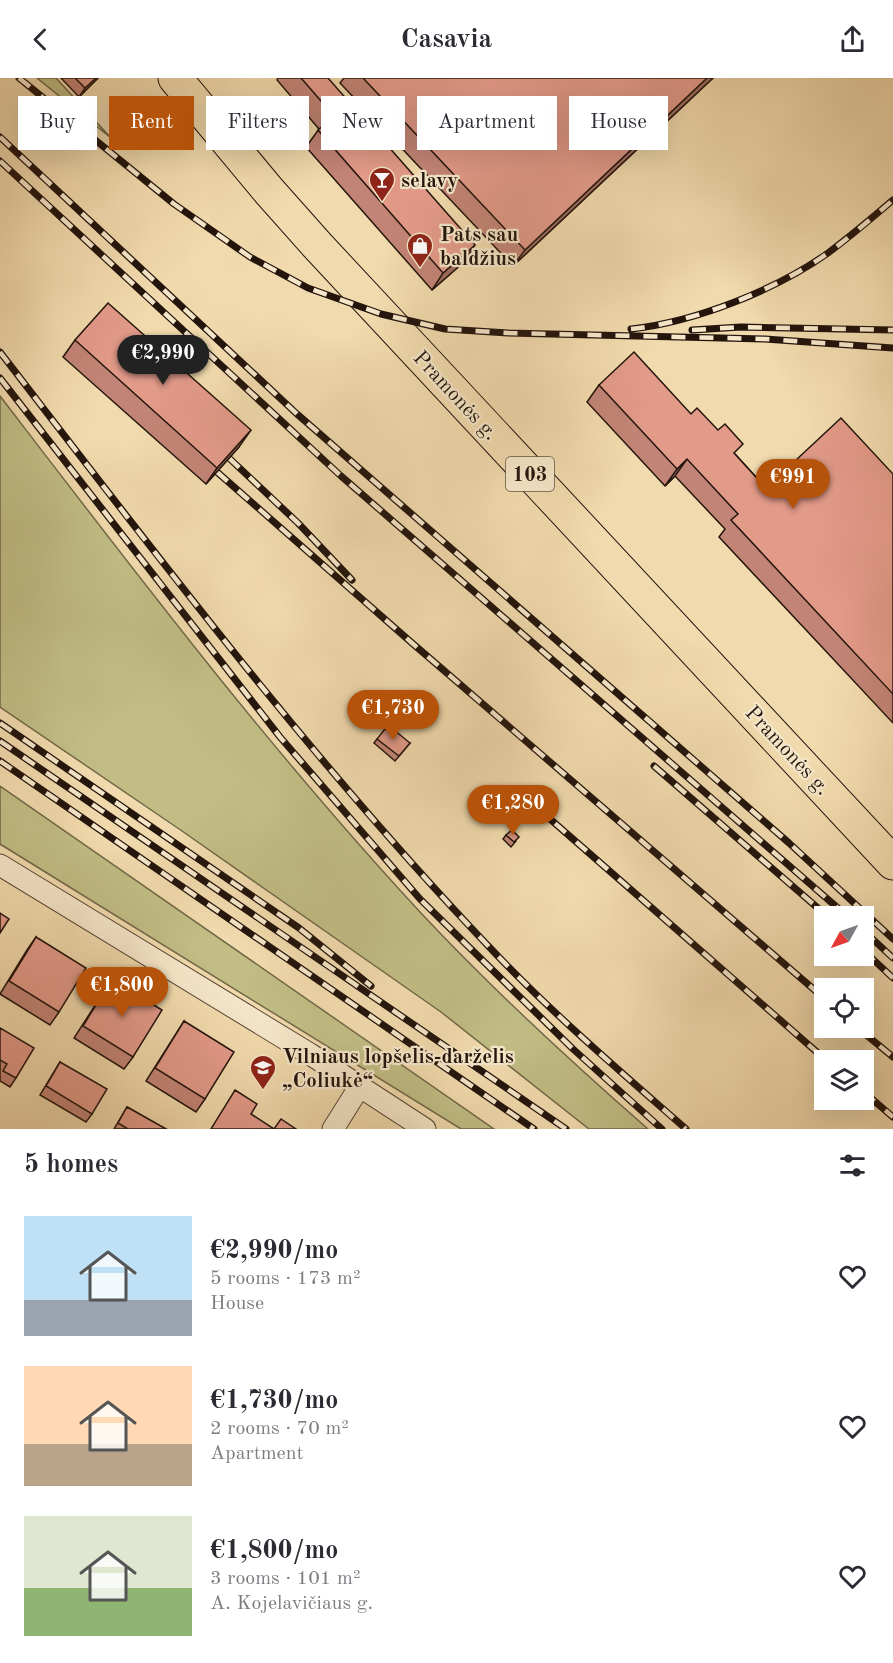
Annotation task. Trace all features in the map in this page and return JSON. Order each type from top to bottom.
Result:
[{"type":"main road","name":"Pramonės g.","points":[[175,78],[317,245],[893,862]]},
{"type":"street","points":[[0,865],[360,1086],[425,1129]]},
{"type":"street","points":[[333,1129],[360,1086]]},
{"type":"shaded area","points":[[37,78],[56,78],[72,96],[59,96]]},
{"type":"shaded area","points":[[97,123],[109,136],[97,127]]},
{"type":"shaded area","points":[[0,396],[256,724],[364,850],[420,912],[503,996],[648,1129],[589,1129],[441,1012],[0,707]]},
{"type":"shaded area","points":[[0,786],[494,1129],[461,1129],[0,844]]},
{"type":"building","points":[[75,78],[96,78],[85,88]]},
{"type":"building","points":[[301,78],[328,78],[344,96],[321,96],[321,101]]},
{"type":"building","points":[[363,78],[707,78],[668,115],[668,96],[569,96],[569,150],[631,150],[525,250],[431,150],[557,150],[557,96],[417,96],[417,135],[405,123],[405,96],[380,96]]},
{"type":"building","points":[[335,150],[391,150],[475,245],[443,273]]},
{"type":"building","points":[[108,303],[251,430],[217,468],[75,340]]},
{"type":"building","points":[[634,352],[691,414],[697,408],[718,430],[725,424],[743,444],[734,453],[766,488],[841,418],[893,474],[893,694],[731,520],[738,514],[687,459],[677,469],[599,385]]},
{"type":"building","points":[[388,725],[410,743],[399,756],[377,739]]},
{"type":"building","points":[[512,830],[519,837],[514,842],[506,835]]},
{"type":"building","points":[[0,913],[9,919],[0,933]]},
{"type":"building","points":[[36,937],[86,968],[59,1012],[9,981]]},
{"type":"building","points":[[112,979],[162,1010],[133,1057],[83,1026]]},
{"type":"building","points":[[184,1021],[234,1052],[205,1099],[155,1068]]},
{"type":"building","points":[[0,1028],[34,1048],[16,1078],[3,1071],[7,1064],[0,1060]]},
{"type":"building","points":[[60,1062],[107,1089],[92,1114],[46,1086]]},
{"type":"building","points":[[235,1090],[257,1104],[251,1114],[274,1129],[211,1129]]},
{"type":"building","points":[[127,1107],[166,1129],[128,1129],[118,1123]]},
{"type":"building","points":[[281,1119],[296,1129],[274,1129]]},
{"type":"railway","points":[[19,78],[174,204],[250,257],[308,288],[381,314],[445,329],[508,333],[765,339],[893,348]]},
{"type":"railway","points":[[0,137],[297,414],[789,843],[893,939]]},
{"type":"railway","points":[[0,161],[341,476],[836,906]]},
{"type":"railway","points":[[631,329],[708,312],[784,280],[828,253],[893,200]]},
{"type":"railway","points":[[692,330],[741,327],[893,330]]},
{"type":"railway","points":[[0,352],[239,659],[428,881],[540,998],[686,1129]]},
{"type":"railway","points":[[0,378],[280,737],[420,899],[573,1049],[662,1129]]},
{"type":"railway","points":[[229,458],[298,523],[352,580]]},
{"type":"railway","points":[[217,472],[814,990]]},
{"type":"railway","points":[[0,723],[299,928],[371,986]]},
{"type":"railway","points":[[0,741],[566,1129]]},
{"type":"railway","points":[[0,761],[534,1129]]},
{"type":"railway","points":[[654,766],[815,906]]},
{"type":"railway","points":[[534,805],[815,1050]]},
{"type":"railway","points":[[874,940],[893,958]]},
{"type":"railway","points":[[874,960],[893,978]]},
{"type":"railway","points":[[870,1038],[893,1057]]},
{"type":"railway","points":[[874,1101],[893,1117]]},
{"type":"place","name":"selavy","points":[[382,203]]},
{"type":"place","name":"Pats sau baldžius","points":[[420,269]]},
{"type":"place","name":"Vilniaus lopšelis-darželis „Coliukė“","points":[[263,1091]]}]
